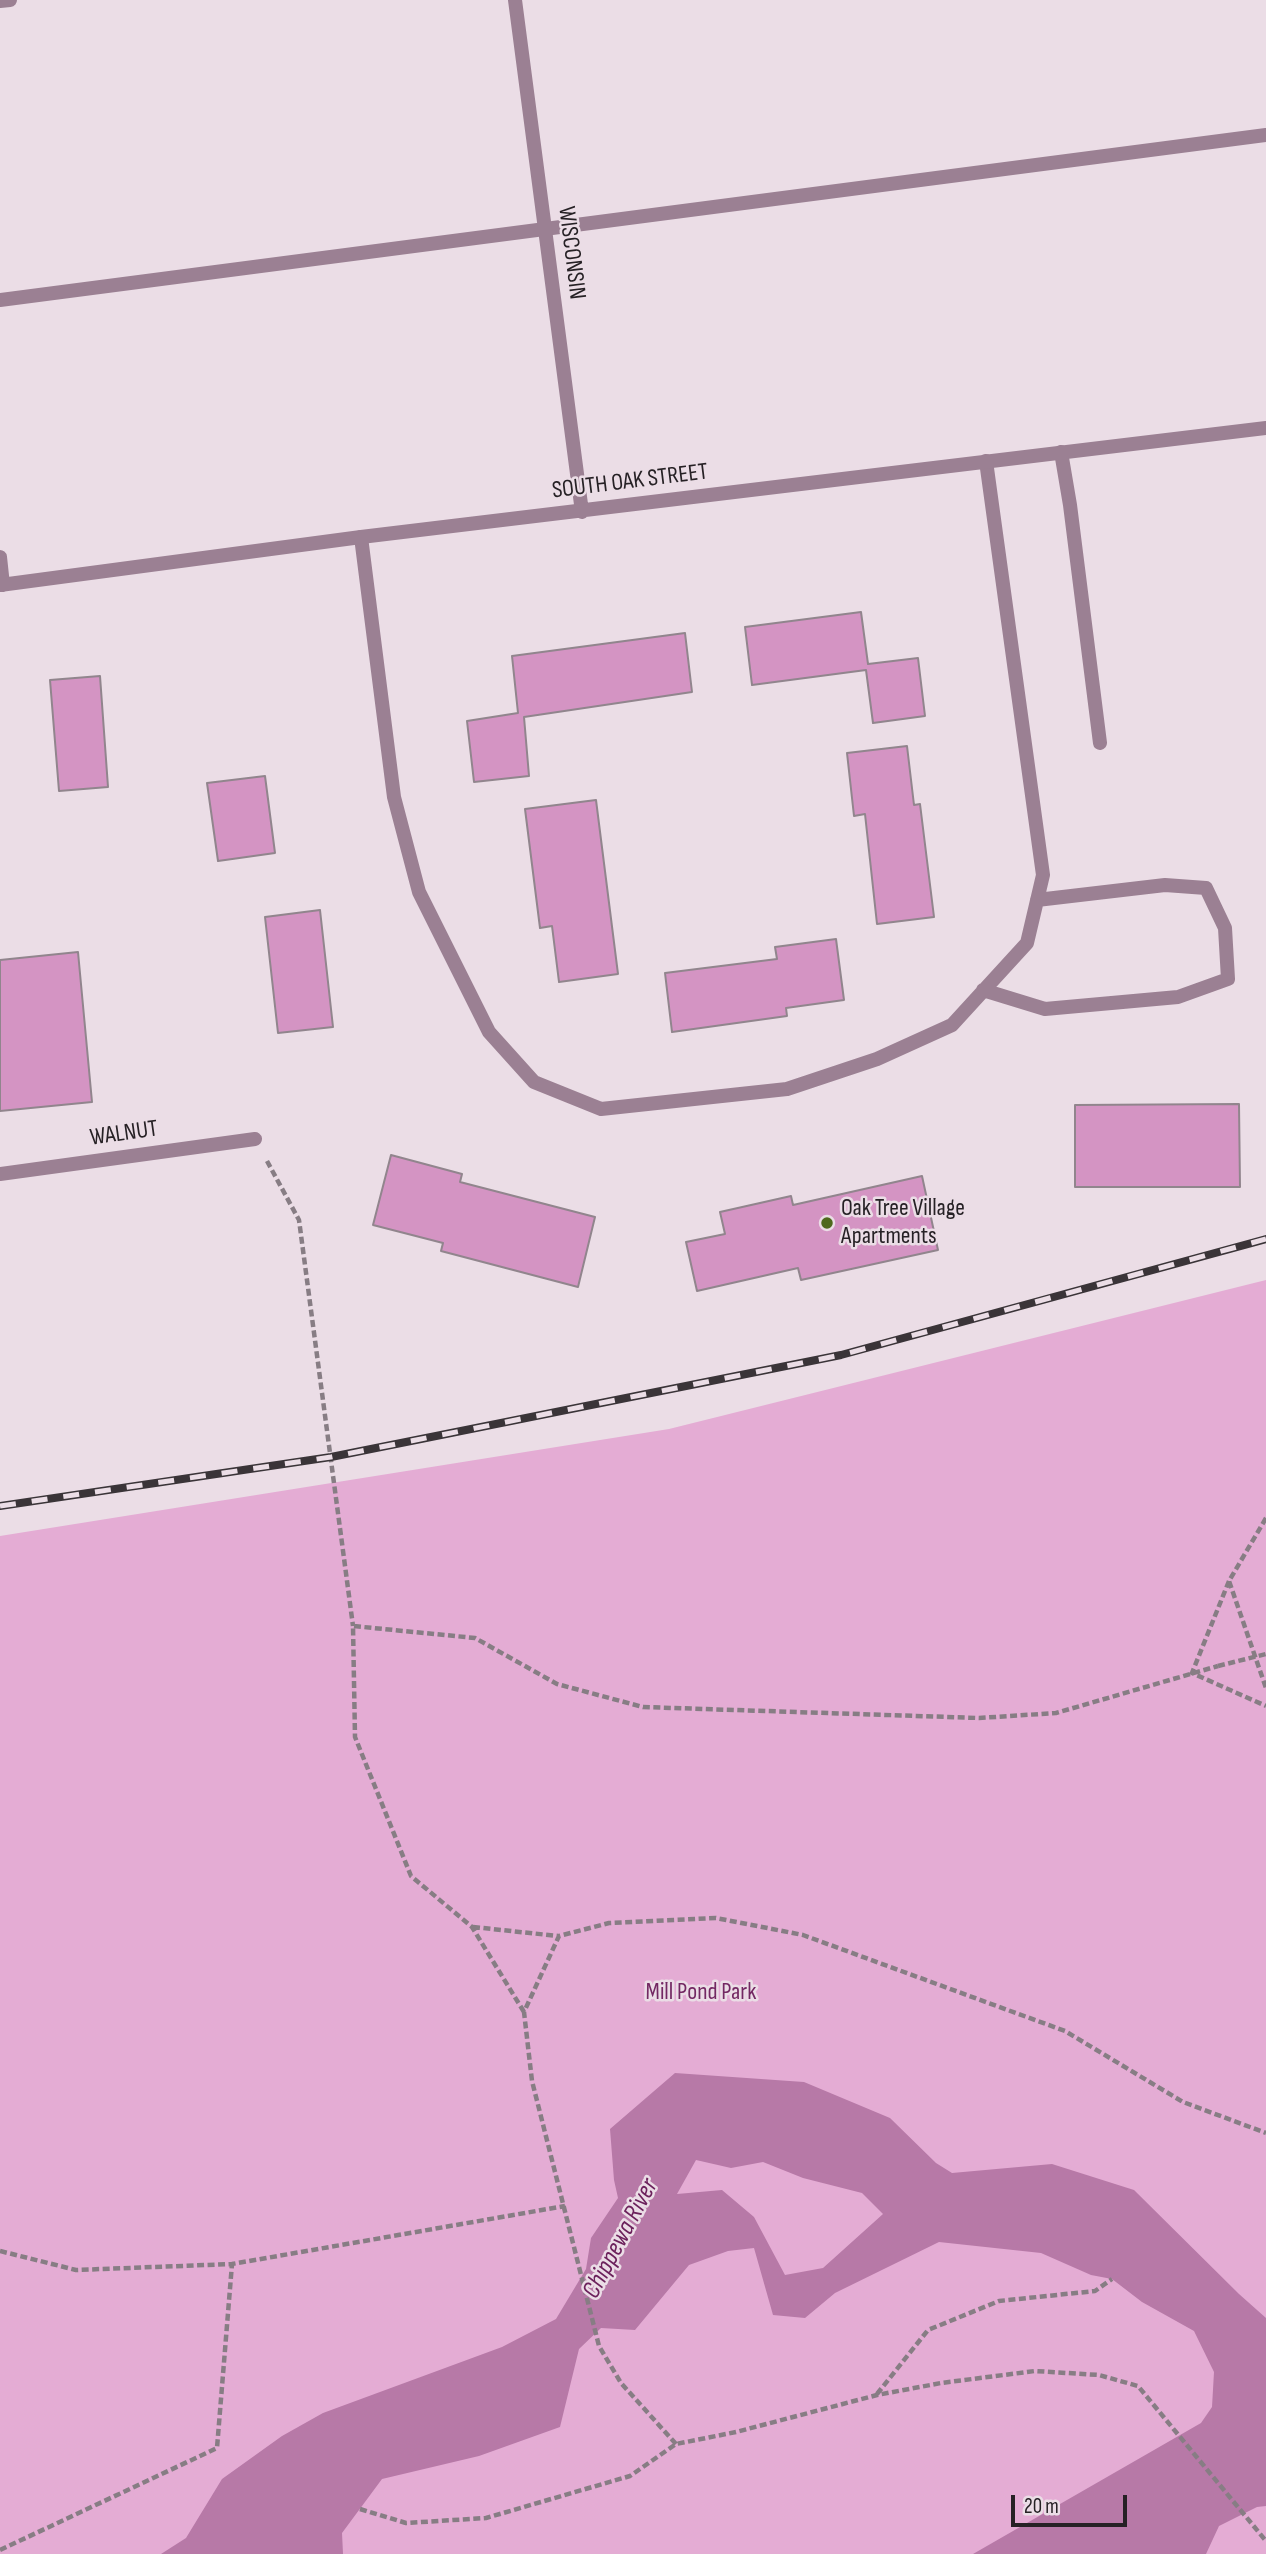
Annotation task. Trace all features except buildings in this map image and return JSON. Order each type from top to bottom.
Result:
[{"type":"street","points":[[0,1],[10,0]]},
{"type":"street","name":"WISCONSIN","points":[[515,0],[582,512]]},
{"type":"street","points":[[0,300],[1266,135]]},
{"type":"street","name":"SOUTH OAK STREET","points":[[2,585],[361,537],[1266,428]]},
{"type":"street","points":[[1061,452],[1100,743]]},
{"type":"street","points":[[361,537],[394,797],[419,892],[489,1032],[534,1082],[601,1109],[788,1089],[877,1059],[951,1025],[1027,943],[1043,875],[986,461]]},
{"type":"street","points":[[0,557],[2,585]]},
{"type":"street","points":[[983,990],[1045,1009],[1178,997],[1228,979],[1225,928],[1206,888],[1165,885],[1037,900]]},
{"type":"street","name":"WALNUT","points":[[0,1174],[255,1139]]},
{"type":"path","points":[[255,1139],[299,1220],[353,1626],[355,1737],[411,1877],[472,1927],[524,2012],[532,2081],[599,2346],[621,2383],[676,2444]]},
{"type":"path","points":[[1192,1673],[1229,1581],[1266,1518]]},
{"type":"path","points":[[1229,1581],[1266,1688]]},
{"type":"path","points":[[353,1626],[475,1638],[557,1684],[643,1707],[979,1718],[1056,1713],[1266,1654]]},
{"type":"path","points":[[1192,1673],[1266,1706]]},
{"type":"path","points":[[472,1927],[559,1936],[609,1923],[716,1918],[803,1935],[1065,2031],[1183,2102],[1266,2133]]},
{"type":"path","points":[[524,2012],[559,1936]]},
{"type":"path","points":[[0,2251],[76,2270],[232,2264],[565,2206]]},
{"type":"path","points":[[0,2550],[217,2448],[232,2264]]},
{"type":"path","points":[[877,2395],[928,2330],[999,2301],[1095,2291],[1112,2279]]},
{"type":"path","points":[[360,2509],[406,2523],[486,2518],[630,2476],[676,2444],[736,2432],[877,2395],[941,2383],[1035,2371],[1099,2375],[1138,2386],[1266,2541]]},
{"type":"green space","name":"Mill Pond Park","points":[[1266,1280],[1266,2554],[0,2554],[0,1536],[669,1429]]},
{"type":"water","name":"Chippewa River","points":[[675,2073],[804,2082],[890,2118],[936,2163],[952,2173],[1052,2164],[1134,2190],[1266,2318],[1266,2506],[1257,2507],[1219,2526],[1206,2554],[973,2554],[1201,2423],[1212,2407],[1214,2372],[1194,2331],[1142,2302],[1112,2279],[1091,2275],[1041,2253],[939,2242],[835,2293],[805,2318],[773,2315],[754,2248],[728,2251],[689,2265],[635,2330],[601,2328],[579,2349],[560,2427],[479,2456],[382,2479],[342,2533],[343,2554],[161,2554],[186,2538],[222,2479],[282,2436],[323,2413],[502,2347],[556,2319],[586,2269],[591,2238],[618,2198],[610,2129]],"holes":[[[696,2160],[731,2168],[763,2162],[803,2178],[862,2193],[883,2214],[823,2268],[785,2275],[754,2217],[722,2190],[677,2194]]]},
{"type":"railway","points":[[0,1506],[331,1457],[841,1355],[1266,1239]]},
{"type":"place","name":"Oak Tree Village Apartments","points":[[827,1223]]}]
